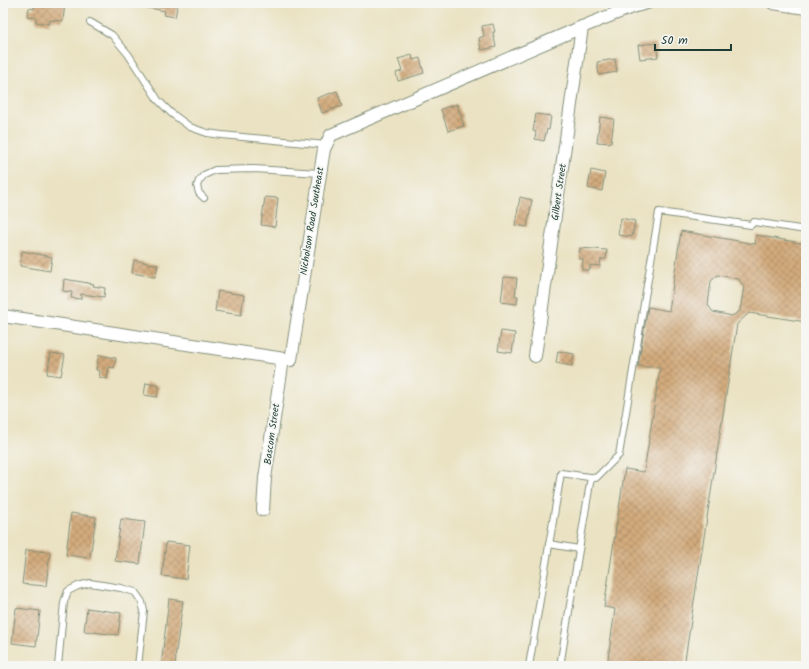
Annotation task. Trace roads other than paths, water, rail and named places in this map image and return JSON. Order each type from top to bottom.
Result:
[{"type":"street","points":[[326,145],[332,135],[582,28],[631,5],[647,3]]},
{"type":"street","points":[[773,3],[806,8]]},
{"type":"street","name":"Gilbert Street","points":[[535,356],[582,28]]},
{"type":"street","name":"Nicholson Road Southeast","points":[[282,359],[291,360],[320,173],[326,145]]},
{"type":"street","points":[[3,316],[282,359]]},
{"type":"street","name":"Bascom Street","points":[[263,510],[265,478],[282,359]]},
{"type":"lane","points":[[90,22],[112,35],[128,54],[158,100],[171,113],[190,127],[207,133],[222,135],[326,145]]},
{"type":"lane","points":[[204,198],[199,193],[197,186],[204,175],[215,170],[254,169],[320,173]]},
{"type":"lane","points":[[529,666],[561,473],[596,478],[619,455],[659,212],[751,225],[754,222],[806,230]]},
{"type":"lane","points":[[560,666],[591,477]]},
{"type":"lane","points":[[549,544],[579,548]]},
{"type":"lane","points":[[58,666],[64,602],[68,591],[78,586],[90,583],[135,592],[142,602],[144,611],[138,666]]}]
